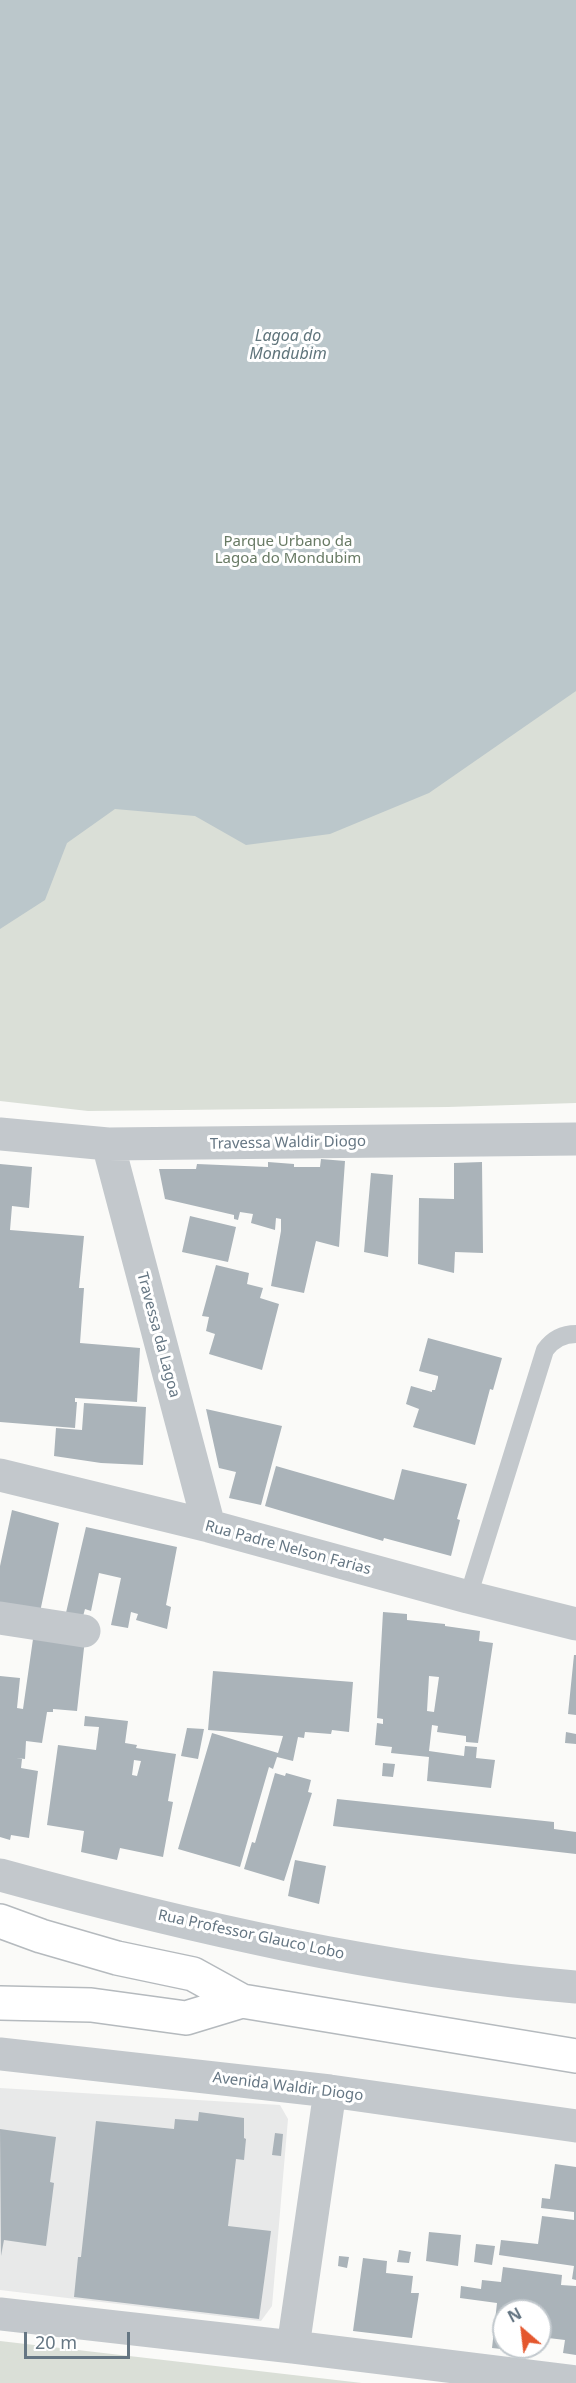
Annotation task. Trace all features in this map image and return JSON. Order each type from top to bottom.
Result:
[{"type":"main road","points":[[0,1921],[41,1936],[117,1958],[193,1974],[242,2001],[576,2056]]},
{"type":"main road","points":[[0,2003],[91,2005],[186,2018],[242,2001]]},
{"type":"street","name":"Travessa Waldir Diogo","points":[[0,1134],[108,1144],[576,1139]]},
{"type":"street","name":"Travessa da Lagoa","points":[[108,1144],[209,1526]]},
{"type":"street","name":"Rua Padre Nelson Farias","points":[[0,1475],[209,1526],[468,1597],[570,1620]]},
{"type":"street","points":[[0,1618],[84,1631]]},
{"type":"street","name":"Rua Professor Glauco Lobo","points":[[0,1875],[90,1900],[293,1947],[518,1982],[576,1987]]},
{"type":"street","name":"Avenida Waldir Diogo","points":[[0,2054],[330,2091],[576,2126]]},
{"type":"street","points":[[293,2347],[330,2091]]},
{"type":"street","points":[[0,2314],[576,2382]]},
{"type":"lane","points":[[468,1597],[545,1350],[558,1338],[567,1334],[576,1334]]},
{"type":"shaded area","points":[[0,2088],[280,2105],[288,2119],[272,2306],[261,2321],[0,2290]]},
{"type":"green space","name":"Lagoa do Mondubim","points":[[0,0],[576,0],[576,1103],[448,1107],[88,1111],[0,1101]]},
{"type":"green space","points":[[0,2341],[362,2383],[0,2383]]},
{"type":"water","name":"Lagoa do Mondubim","points":[[0,0],[576,0],[576,691],[429,793],[330,834],[246,845],[195,816],[115,809],[67,843],[45,900],[0,929]]},
{"type":"building","points":[[321,1159],[345,1161],[339,1247],[316,1241],[304,1293],[271,1286],[281,1219],[276,1218],[275,1230],[251,1223],[253,1214],[240,1212],[238,1220],[234,1219],[234,1215],[165,1199],[159,1169],[196,1169],[197,1164],[268,1167],[268,1162],[294,1164],[294,1167],[320,1167]]},
{"type":"building","points":[[482,1162],[483,1253],[455,1252],[454,1273],[418,1264],[419,1198],[454,1199],[454,1163]]},
{"type":"building","points":[[0,1164],[32,1167],[29,1208],[12,1206],[10,1230],[84,1236],[79,1288],[84,1288],[80,1343],[140,1348],[137,1402],[75,1398],[77,1402],[75,1428],[0,1422]]},
{"type":"building","points":[[371,1173],[393,1175],[388,1257],[364,1252]]},
{"type":"building","points":[[190,1216],[236,1227],[228,1262],[182,1252]]},
{"type":"building","points":[[216,1265],[249,1273],[247,1284],[263,1288],[260,1298],[279,1304],[262,1370],[209,1354],[215,1334],[206,1331],[209,1317],[202,1316]]},
{"type":"building","points":[[428,1338],[502,1358],[493,1390],[490,1389],[475,1445],[413,1427],[419,1409],[406,1404],[411,1386],[432,1392],[435,1390],[438,1378],[438,1376],[419,1371]]},
{"type":"building","points":[[84,1403],[146,1407],[143,1465],[101,1463],[54,1456],[56,1428],[82,1430]]},
{"type":"building","points":[[206,1409],[282,1426],[261,1505],[229,1498],[236,1472],[219,1468]]},
{"type":"building","points":[[276,1466],[394,1500],[402,1469],[467,1484],[457,1519],[460,1520],[451,1556],[384,1538],[383,1541],[265,1506]]},
{"type":"building","points":[[12,1510],[59,1523],[40,1612],[0,1609],[0,1566]]},
{"type":"building","points":[[86,1527],[177,1547],[166,1605],[171,1607],[167,1629],[136,1620],[138,1614],[131,1612],[128,1628],[111,1625],[121,1578],[99,1573],[91,1611],[85,1609],[82,1620],[65,1617]]},
{"type":"building","points":[[383,1612],[407,1614],[407,1620],[480,1631],[479,1641],[493,1643],[478,1743],[466,1742],[466,1736],[437,1732],[438,1726],[432,1725],[429,1751],[464,1756],[465,1746],[477,1747],[476,1758],[495,1760],[491,1788],[427,1781],[429,1757],[391,1753],[392,1747],[375,1745],[377,1723],[383,1724],[383,1719],[377,1718]],"holes":[[[429,1676],[439,1677],[434,1712],[427,1711]]]},
{"type":"building","points":[[34,1632],[85,1639],[77,1711],[53,1709],[53,1712],[47,1712],[42,1743],[26,1741],[25,1759],[16,1758],[22,1759],[21,1768],[38,1771],[29,1838],[11,1835],[10,1840],[0,1837],[0,1676],[20,1678],[17,1708],[23,1709]]},
{"type":"building","points":[[574,1655],[576,1655],[576,1715],[568,1714]]},
{"type":"building","points":[[213,1671],[353,1682],[349,1732],[332,1730],[331,1734],[305,1732],[304,1738],[298,1737],[293,1761],[277,1757],[273,1769],[269,1767],[240,1867],[178,1849],[212,1733],[278,1753],[283,1736],[208,1730]]},
{"type":"building","points":[[85,1716],[128,1721],[125,1743],[137,1745],[136,1748],[176,1754],[168,1801],[173,1802],[163,1857],[120,1848],[117,1860],[81,1852],[84,1831],[47,1825],[58,1745],[96,1750],[99,1727],[84,1726]],"holes":[[[134,1760],[141,1761],[137,1776],[132,1775]]]},
{"type":"building","points":[[187,1728],[204,1729],[198,1759],[181,1756]]},
{"type":"building","points":[[566,1732],[576,1734],[576,1744],[565,1743]]},
{"type":"building","points":[[383,1763],[395,1764],[393,1777],[382,1776]]},
{"type":"building","points":[[275,1773],[285,1776],[286,1773],[311,1780],[308,1792],[312,1793],[284,1881],[244,1869],[252,1842],[255,1843]]},
{"type":"building","points":[[337,1799],[554,1822],[554,1829],[576,1832],[576,1854],[333,1826]]},
{"type":"building","points":[[295,1860],[326,1866],[319,1904],[288,1896]]},
{"type":"building","points":[[199,2112],[244,2118],[244,2138],[246,2139],[244,2160],[236,2159],[228,2226],[271,2231],[259,2319],[74,2297],[78,2257],[81,2257],[96,2121],[174,2129],[175,2119],[198,2121]]},
{"type":"building","points":[[0,2129],[56,2137],[50,2182],[54,2183],[46,2246],[4,2240],[1,2256]]},
{"type":"building","points":[[275,2133],[283,2134],[281,2156],[272,2155]]},
{"type":"building","points":[[555,2164],[576,2167],[576,2280],[572,2279],[574,2266],[499,2255],[501,2240],[538,2244],[542,2216],[574,2220],[574,2212],[541,2208],[542,2198],[550,2199]]},
{"type":"building","points":[[429,2232],[461,2235],[458,2266],[426,2261]]},
{"type":"building","points":[[476,2244],[495,2246],[492,2265],[474,2262]]},
{"type":"building","points":[[399,2250],[411,2252],[409,2263],[397,2262]]},
{"type":"building","points":[[339,2256],[349,2257],[347,2268],[338,2266]]},
{"type":"building","points":[[363,2258],[387,2261],[386,2273],[413,2276],[411,2293],[419,2293],[412,2338],[353,2331]]},
{"type":"building","points":[[503,2267],[562,2275],[561,2285],[576,2286],[576,2355],[563,2353],[565,2340],[552,2338],[552,2299],[492,2299],[492,2302],[460,2298],[461,2286],[481,2289],[482,2280],[501,2282]]},
{"type":"park label","name":"Parque Urbano da Lagoa do Mondubim","points":[[288,550]]}]
